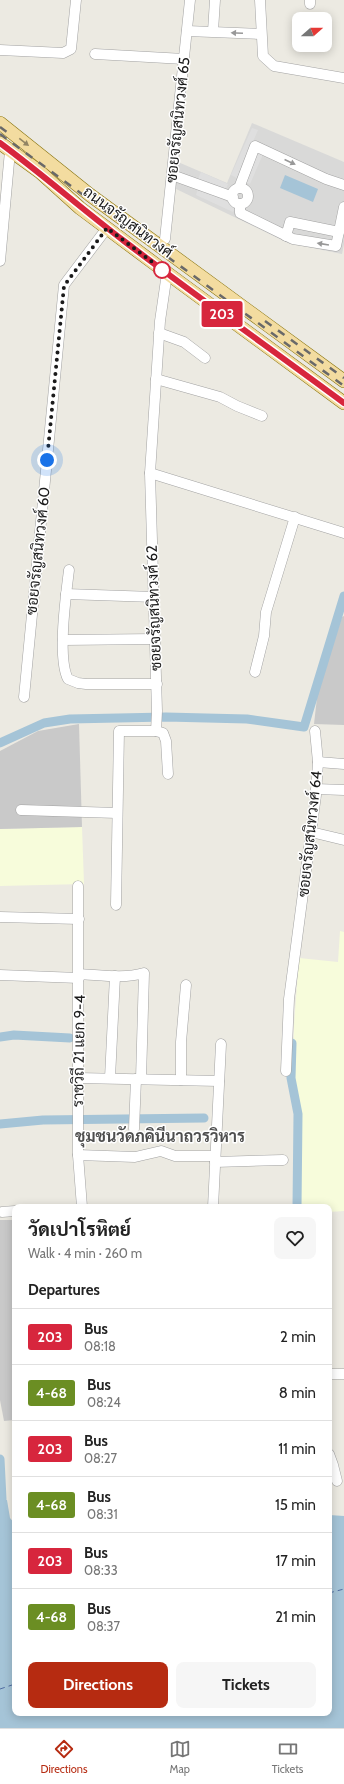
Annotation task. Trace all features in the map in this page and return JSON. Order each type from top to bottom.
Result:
[{"type":"main road","name":"ถนนจรัญสนิทวงศ์","points":[[0,123],[90,195],[344,381]]},
{"type":"main road","name":"ถนนจรัญสนิทวงศ์","points":[[5,147],[40,172],[87,201],[344,390]]},
{"type":"main road","name":"ถนนจรัญสนิทวงศ์","points":[[48,160],[94,188],[344,370]]},
{"type":"main road","name":"ถนนจรัญสนิทวงศ์","points":[[40,172],[80,208],[344,403]]},
{"type":"street","points":[[0,50],[63,53],[71,49],[76,0]]},
{"type":"street","name":"ซอยจรัญสนิทวงศ์ 65","points":[[165,239],[190,0]]},
{"type":"street","points":[[213,31],[215,0]]},
{"type":"street","points":[[260,0],[263,56],[274,66],[344,78]]},
{"type":"street","points":[[187,30],[261,34]]},
{"type":"street","points":[[95,54],[184,60]]},
{"type":"street","points":[[344,185],[326,179],[255,146],[239,188],[235,190],[240,213],[293,239],[336,246],[344,207]]},
{"type":"street","points":[[0,261],[5,147]]},
{"type":"street","points":[[172,175],[236,200],[245,202],[248,195],[246,190],[239,188]]},
{"type":"street","points":[[286,236],[290,222],[339,232]]},
{"type":"street","name":"ซอยจรัญสนิทวงศ์ 60","points":[[24,697],[64,286],[107,228]]},
{"type":"street","name":"ซอยจรัญสนิทวงศ์ 62","points":[[157,727],[150,473],[159,333],[167,273]]},
{"type":"street","points":[[159,333],[184,342],[205,358]]},
{"type":"street","points":[[156,379],[220,397],[262,416]]},
{"type":"street","points":[[150,473],[344,533]]},
{"type":"street","points":[[255,672],[264,636],[266,612],[295,517]]},
{"type":"street","points":[[69,570],[63,640],[64,670],[68,679],[73,682],[86,684],[157,684]]},
{"type":"street","points":[[66,594],[154,597]]},
{"type":"street","points":[[63,640],[155,639]]},
{"type":"street","points":[[116,905],[119,731],[157,727],[163,733],[166,740],[168,774]]},
{"type":"street","points":[[315,731],[318,762]]},
{"type":"street","name":"ซอยจรัญสนิทวงศ์ 64","points":[[286,1071],[289,999],[311,832],[318,762],[344,764]]},
{"type":"street","points":[[316,788],[344,790]]},
{"type":"street","points":[[21,810],[117,813]]},
{"type":"street","points":[[311,832],[344,840]]},
{"type":"street","name":"ราชวิถี 21 แยก 9-4","points":[[78,886],[78,1155],[82,1204]]},
{"type":"street","points":[[0,917],[79,919]]},
{"type":"street","points":[[0,975],[132,976],[144,973],[134,1129]]},
{"type":"street","points":[[110,1078],[115,976]]},
{"type":"street","points":[[181,1080],[181,1042],[186,985]]},
{"type":"street","points":[[213,1204],[221,1044]]},
{"type":"street","points":[[78,1078],[219,1081]]},
{"type":"street","points":[[78,1155],[135,1157],[161,1150],[176,1156],[215,1159],[283,1160]]},
{"type":"street","points":[[2,1212],[12,1212]]},
{"type":"street","points":[[332,1374],[344,1374]]},
{"type":"street","points":[[332,1462],[337,1481]]},
{"type":"shaded area","points":[[252,123],[344,162],[344,244],[342,254],[288,243],[174,188],[178,162],[227,183]]},
{"type":"shaded area","points":[[252,128],[258,130],[237,178],[231,175]]},
{"type":"shaded area","points":[[256,149],[264,152],[250,184],[243,181]]},
{"type":"shaded area","points":[[201,172],[228,184],[225,191],[198,179]]},
{"type":"shaded area","points":[[198,188],[236,206],[233,212],[196,195]]},
{"type":"shaded area","points":[[344,616],[344,725],[314,724],[318,689],[342,617]]},
{"type":"shaded area","points":[[79,724],[82,827],[0,829],[0,751],[38,731]]},
{"type":"shaded area","points":[[82,827],[84,884],[0,886],[0,829]]},
{"type":"shaded area","points":[[340,931],[344,932],[344,1211],[332,1212],[332,1204],[301,1204],[301,1116],[293,1079],[294,1025],[299,958],[338,962]]},
{"type":"shaded area","points":[[0,1220],[12,1220],[12,1420],[4,1421],[0,1400]]},
{"type":"water","points":[[285,175],[318,189],[313,202],[280,188]]},
{"type":"water","points":[[0,1500],[7,1500],[10,1518],[12,1520],[12,1716],[332,1716],[332,1515],[344,1516],[344,1728],[0,1728]]},
{"type":"waterway","points":[[0,743],[44,723],[70,719],[166,717],[247,719],[304,727],[344,596]]},
{"type":"waterway","points":[[0,1037],[14,1035],[70,1038]]},
{"type":"waterway","points":[[292,1043],[291,1078],[298,1114],[297,1204]]},
{"type":"waterway","points":[[0,1124],[43,1120],[204,1118]]},
{"type":"waterway","points":[[0,1459],[2,1499],[0,1535]]},
{"type":"ferry route","points":[[332,1592],[344,1589]]},
{"type":"ferry route","points":[[0,1689],[12,1685]]},
{"type":"railway","points":[[0,127],[11,135]]},
{"type":"railway","points":[[0,134],[344,386]]},
{"type":"railway","points":[[265,321],[344,378]]},
{"type":"bus line","name":"203","points":[[0,143],[40,172],[80,208],[344,403]]},
{"type":"district","name":"ชุมชนวัดภคินีนาถวรวิหาร","points":[[160,1136]]},
{"type":"route","points":[[47,460],[64,286],[107,228],[167,273],[162,270]]}]
